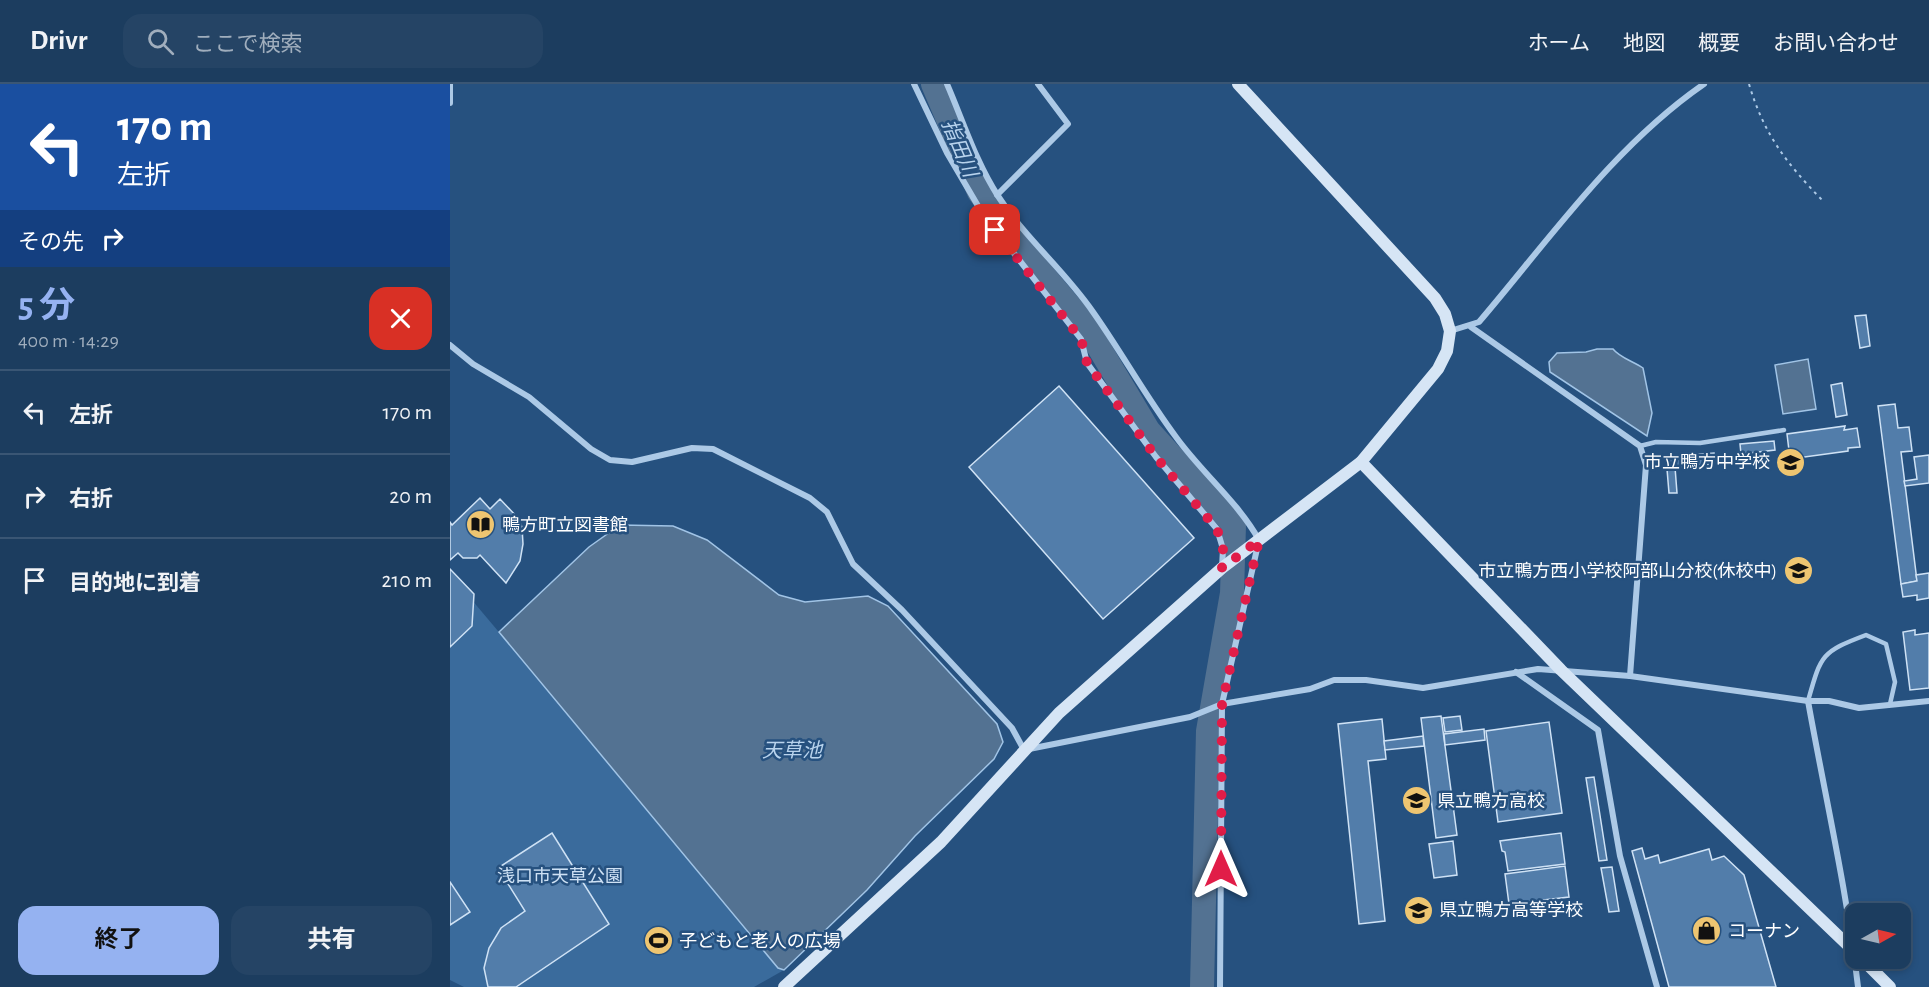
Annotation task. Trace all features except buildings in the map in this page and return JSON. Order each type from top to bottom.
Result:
[{"type":"street","points":[[450,84],[450,103]]},
{"type":"street","points":[[914,84],[947,153],[981,212],[1081,339],[1087,363],[1156,457],[1217,529],[1223,549],[1222,568]]},
{"type":"street","points":[[947,84],[997,195],[1026,235],[1062,273],[1093,312],[1152,405],[1178,440],[1250,524],[1259,540],[1222,704],[1220,987]]},
{"type":"street","points":[[997,195],[1068,124],[1038,84]]},
{"type":"street","points":[[784,987],[941,842],[1059,713],[1222,568],[1361,462],[1438,369],[1447,351],[1450,331],[1445,314],[1435,298],[1238,84]]},
{"type":"street","points":[[1450,331],[1471,327],[1479,322],[1627,150],[1704,84]]},
{"type":"street","points":[[1471,327],[1640,446],[1646,465],[1629,676]]},
{"type":"street","points":[[450,345],[473,364],[529,397],[591,449],[610,460],[632,462],[692,448],[713,449],[810,498],[827,513],[853,564],[902,610],[1012,728],[1024,750]]},
{"type":"street","points":[[1361,462],[1561,670],[1845,942]]},
{"type":"street","points":[[1024,750],[1190,717],[1222,704],[1310,689],[1334,680],[1366,680],[1423,688],[1538,669],[1629,676],[1808,701],[1829,701],[1859,708],[1929,701]]},
{"type":"street","points":[[1516,672],[1598,730],[1620,856],[1657,987]]},
{"type":"street","points":[[1808,701],[1823,788],[1834,829],[1848,903]]},
{"type":"street","points":[[1857,969],[1858,987]]},
{"type":"street","points":[[1872,969],[1890,987]]},
{"type":"lane","points":[[1640,446],[1656,442],[1700,444],[1784,430]]},
{"type":"lane","points":[[1808,701],[1819,662],[1834,647],[1866,635],[1886,644],[1895,682],[1890,704]]},
{"type":"path","points":[[1749,84],[1759,117],[1771,138],[1792,170],[1824,202]]},
{"type":"green space","name":"浅口市天草公園","points":[[450,574],[784,970],[754,987],[464,987],[450,980]]},
{"type":"water","points":[[1613,349],[1619,355],[1643,368],[1652,413],[1647,436],[1550,372],[1549,362],[1557,353],[1586,352]]},
{"type":"water","points":[[1808,359],[1816,409],[1783,414],[1775,365]]},
{"type":"water","name":"天草池","points":[[620,525],[673,526],[707,540],[779,595],[805,602],[868,596],[888,606],[997,724],[1003,742],[994,759],[915,836],[867,890],[784,970],[778,968],[499,632],[589,547]]},
{"type":"waterway","name":"指田川","points":[[933,84],[979,192],[1020,247],[1085,324],[1148,430],[1234,525],[1232,593],[1208,731],[1202,987]]},
{"type":"place","name":"市立鴨方中学校","points":[[1791,462]]},
{"type":"place","name":"鴨方町立図書館","points":[[481,525]]},
{"type":"place","name":"市立鴨方西小学校阿部山分校(休校中)","points":[[1798,571]]},
{"type":"place","name":"県立鴨方高校","points":[[1416,801]]},
{"type":"place","name":"県立鴨方高等学校","points":[[1418,910]]},
{"type":"place","name":"コーナン","points":[[1707,931]]},
{"type":"place","name":"子どもと老人の広場","points":[[658,941]]},
{"type":"route","points":[[995,230],[1081,339],[1087,363],[1156,457],[1217,529],[1223,549],[1222,568],[1259,540],[1222,704],[1221,869]]}]
